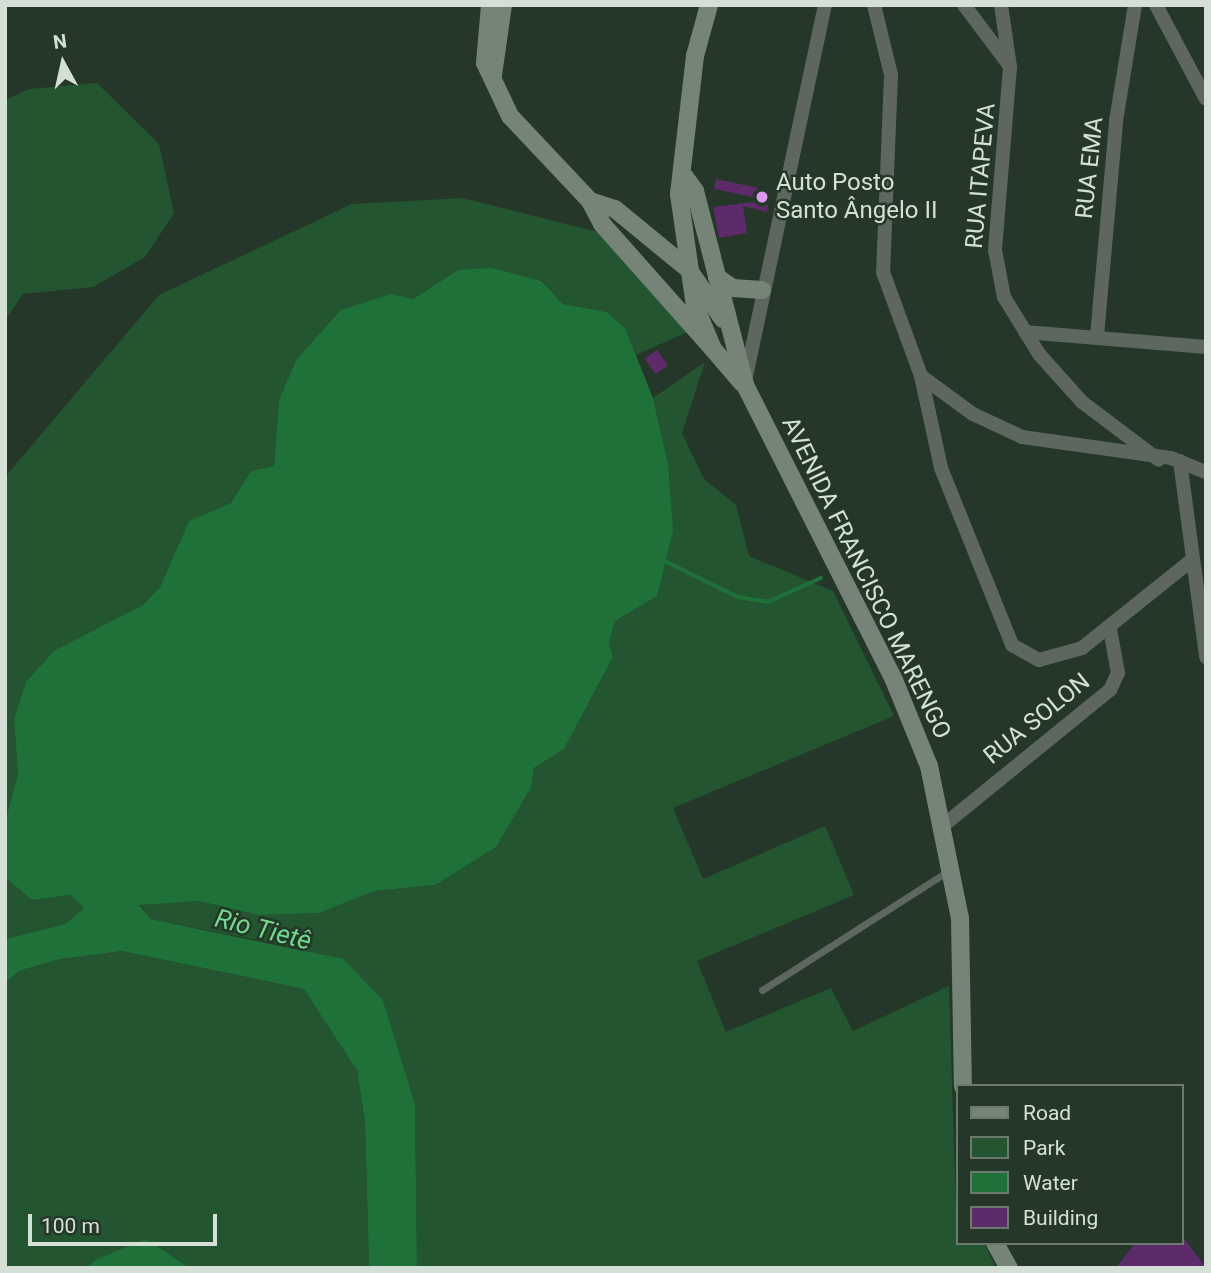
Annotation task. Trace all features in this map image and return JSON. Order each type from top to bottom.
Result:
[{"type":"main road","points":[[490,5],[483,51],[492,82],[524,135],[590,201],[603,224],[713,349]]},
{"type":"main road","points":[[492,82],[503,5]]},
{"type":"main road","name":"AVENIDA FRANCISCO MARENGO","points":[[709,5],[686,119],[685,177],[679,194],[688,269],[713,349],[745,385]]},
{"type":"main road","name":"AVENIDA FRANCISCO MARENGO","points":[[685,177],[695,191],[745,385],[894,680],[945,824],[965,969],[963,1084]]},
{"type":"main road","points":[[590,201],[615,209],[688,269],[736,343]]},
{"type":"main road","points":[[658,243],[684,233]]},
{"type":"main road","points":[[717,277],[733,288],[762,290]]},
{"type":"main road","points":[[996,1245],[1009,1268]]},
{"type":"street","points":[[745,385],[762,290],[825,5]]},
{"type":"street","points":[[874,5],[891,75],[883,272],[921,376],[941,468],[1012,645],[1027,658],[1051,660],[1110,629],[1193,559]]},
{"type":"street","points":[[964,5],[1010,67]]},
{"type":"street","name":"RUA ITAPEVA","points":[[1001,5],[1010,67],[995,250],[1004,297],[1025,332],[1082,402],[1159,459]]},
{"type":"street","name":"RUA EMA","points":[[1097,336],[1116,121],[1135,5]]},
{"type":"street","points":[[1156,5],[1206,99]]},
{"type":"street","points":[[1025,332],[1206,347]]},
{"type":"street","points":[[921,376],[973,414],[1022,438],[1180,461],[1206,471]]},
{"type":"street","points":[[1180,461],[1206,657]]},
{"type":"street","name":"RUA SOLON","points":[[945,824],[1110,690],[1118,673],[1110,629]]},
{"type":"lane","points":[[762,990],[952,868]]},
{"type":"green space","points":[[97,83],[159,144],[174,213],[145,257],[93,287],[23,294],[5,321],[5,100],[29,89]]},
{"type":"green space","points":[[463,198],[598,232],[690,331],[636,355],[625,328],[607,312],[563,304],[542,280],[458,270],[413,299],[391,294],[296,360],[279,400],[274,466],[251,471],[231,503],[189,521],[160,587],[143,605],[55,650],[14,720],[18,774],[5,822],[5,477],[159,295],[352,204]]},
{"type":"green space","points":[[705,362],[682,433],[704,479],[736,505],[749,556],[833,591],[894,716],[673,808],[703,879],[825,826],[854,895],[697,961],[726,1032],[831,988],[853,1031],[949,986],[956,1245],[985,1245],[996,1268],[417,1268],[415,1104],[383,1000],[296,948],[151,919],[139,904],[199,901],[258,915],[318,913],[374,891],[435,885],[531,787],[534,768],[564,749],[613,657],[609,643],[615,621],[657,596],[668,463],[653,398]]},
{"type":"green space","points":[[5,877],[32,900],[71,895],[84,908],[65,924],[5,939]]},
{"type":"green space","points":[[122,951],[304,989],[330,1020],[357,1070],[365,1122],[369,1268],[190,1268],[146,1239],[87,1268],[6,1268],[5,983],[19,971],[60,959]]},
{"type":"water","points":[[491,268],[542,281],[563,304],[607,312],[625,328],[653,398],[668,463],[673,531],[657,596],[615,621],[609,643],[613,657],[564,749],[534,768],[531,787],[496,847],[435,885],[374,891],[319,913],[258,915],[199,901],[139,905],[151,919],[343,959],[383,1000],[415,1104],[417,1268],[369,1268],[365,1122],[357,1070],[304,989],[122,951],[60,959],[19,971],[5,983],[5,939],[65,924],[84,908],[71,895],[32,900],[6,878],[5,822],[18,774],[14,720],[26,682],[55,650],[143,605],[160,587],[189,521],[231,503],[251,471],[274,466],[279,400],[296,360],[341,310],[391,294],[413,299],[458,270]]},
{"type":"water","points":[[146,1239],[190,1268],[87,1268],[97,1259]]},
{"type":"building","name":"Auto Posto Santo Ângelo II","points":[[716,179],[767,190],[765,200],[714,189]]},
{"type":"building","name":"Auto Posto Santo Ângelo II","points":[[769,200],[767,212],[743,206],[747,233],[719,238],[713,207]]},
{"type":"building","points":[[657,350],[668,366],[656,374],[645,359]]},
{"type":"building","points":[[1183,1237],[1206,1268],[1116,1268],[1133,1245],[1183,1245]]},
{"type":"waterway","points":[[663,560],[738,597],[768,602],[821,578]]},
{"type":"place","name":"Auto Posto Santo Ângelo II","points":[[762,197]]},
{"type":"water label","name":"Rio Tietê","points":[[263,930]]}]
